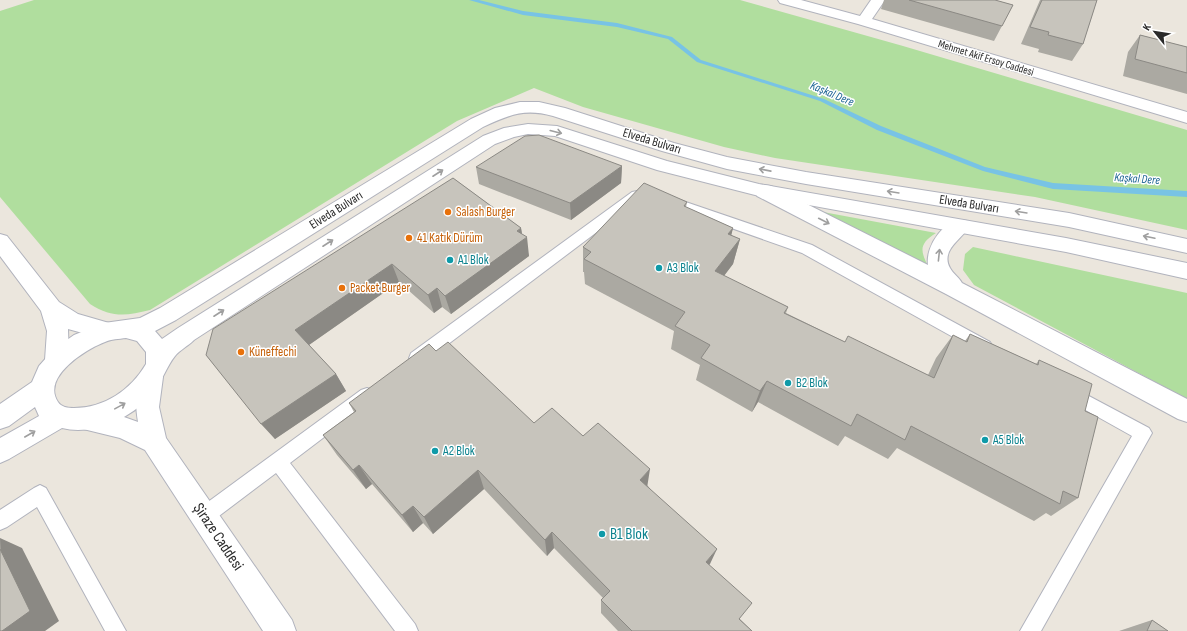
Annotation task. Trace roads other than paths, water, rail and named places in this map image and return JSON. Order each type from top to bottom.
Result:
[{"type":"main road","name":"Mehmet Akif Ersoy Caddesi","points":[[785,0],[863,21],[1187,118]]},
{"type":"main road","points":[[863,21],[878,0]]},
{"type":"main road","name":"Elveda Bulvarı","points":[[117,330],[144,326],[168,314],[477,123],[501,112],[520,107],[539,108],[559,112],[668,147],[727,163],[806,178],[1069,220],[1187,246]]},
{"type":"main road","name":"Elveda Bulvarı","points":[[154,370],[168,348],[186,334],[489,140],[510,132],[528,129],[557,131],[663,166],[764,191],[1066,245],[1187,271]]},
{"type":"main road","points":[[764,191],[954,288],[1187,411]]},
{"type":"main road","points":[[954,288],[940,271],[937,258],[940,246],[948,235],[960,226]]},
{"type":"main road","points":[[0,241],[51,308],[58,331],[57,360]]},
{"type":"main road","points":[[51,308],[72,321],[117,330],[141,332],[152,339],[157,349],[147,407],[154,442]]},
{"type":"main road","points":[[117,330],[90,337],[72,347],[57,360],[47,375],[42,389],[43,403],[51,413],[65,419],[84,419],[103,415],[123,405],[139,392],[154,370]]},
{"type":"main road","points":[[0,418],[42,389]]},
{"type":"main road","points":[[0,451],[59,417]]},
{"type":"main road","points":[[84,419],[124,428],[154,442]]},
{"type":"main road","name":"Şiraze Caddesi","points":[[154,442],[282,631]]},
{"type":"lane","points":[[406,367],[642,192],[807,249],[996,353]]},
{"type":"lane","points":[[204,516],[380,386]]},
{"type":"lane","points":[[1030,631],[1143,433],[1059,387]]},
{"type":"lane","points":[[278,461],[408,631]]},
{"type":"lane","points":[[0,521],[40,494],[116,631]]},
{"type":"waterway","name":"Kaşkal Dere","points":[[472,0],[523,13],[617,25],[670,38],[699,61],[822,100],[879,128],[983,169],[1053,186],[1187,194]]},
{"type":"place","name":"Salash Burger","points":[[448,212]]},
{"type":"place","name":"41 Katık Dürüm","points":[[409,238]]},
{"type":"place","name":"A1 Blok","points":[[450,260]]},
{"type":"place","name":"A3 Blok","points":[[659,268]]},
{"type":"place","name":"Packet Burger","points":[[342,288]]},
{"type":"place","name":"Küneffechi","points":[[241,352]]},
{"type":"place","name":"B2 Blok","points":[[788,383]]},
{"type":"place","name":"A5 Blok","points":[[985,440]]},
{"type":"place","name":"A2 Blok","points":[[435,451]]},
{"type":"place","name":"B1 Blok","points":[[602,534]]}]
